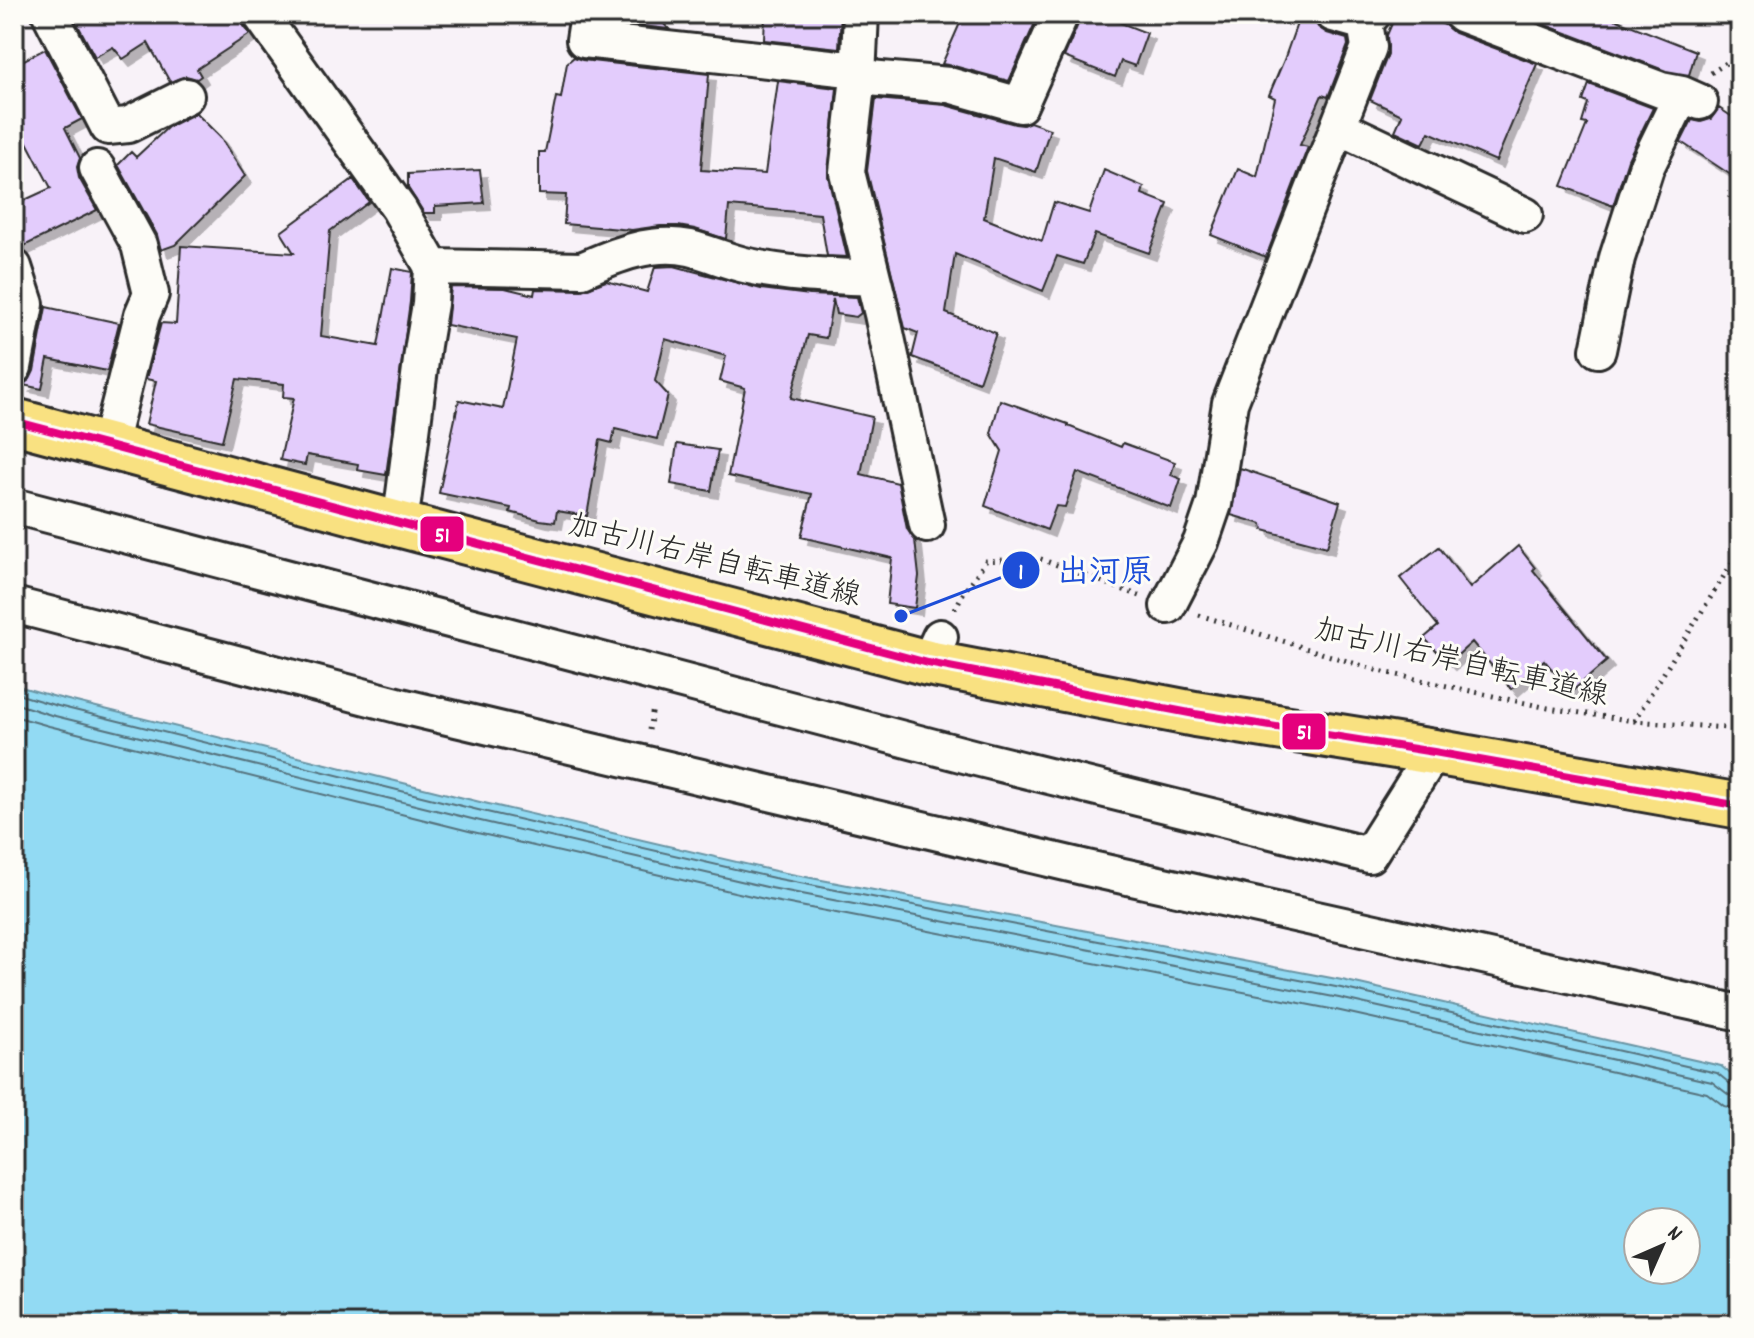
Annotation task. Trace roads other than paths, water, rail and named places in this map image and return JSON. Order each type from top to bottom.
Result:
[{"type":"main road","points":[[14,421],[398,524],[1195,714],[1740,806]]},
{"type":"street","points":[[50,14],[108,127],[128,125],[186,96]]},
{"type":"street","points":[[260,14],[399,209],[432,267],[430,304],[398,524]]},
{"type":"street","points":[[588,14],[584,40],[949,85],[1020,105],[1061,14]]},
{"type":"street","points":[[861,14],[847,172],[927,525]]},
{"type":"street","points":[[1461,14],[1661,90],[1691,98],[1646,168],[1617,258],[1598,350]]},
{"type":"street","points":[[1168,606],[1201,542],[1214,504],[1230,403],[1369,47],[1357,17]]},
{"type":"street","points":[[1339,127],[1525,215]]},
{"type":"street","points":[[97,168],[139,245],[151,294],[142,315],[109,445]]},
{"type":"street","points":[[432,267],[582,270],[645,247],[687,247],[748,266],[807,275],[873,278]]},
{"type":"street","points":[[14,267],[26,304],[14,367]]},
{"type":"street","points":[[14,506],[960,754],[1369,855],[1434,752]]},
{"type":"street","points":[[14,605],[401,706],[1072,864],[1740,1013]]},
{"type":"water","points":[[14,685],[480,802],[775,871],[1342,980],[1721,1066],[1740,1082],[1740,1324],[14,1324]]},
{"type":"place","name":"出河原","points":[[901,616]]}]
